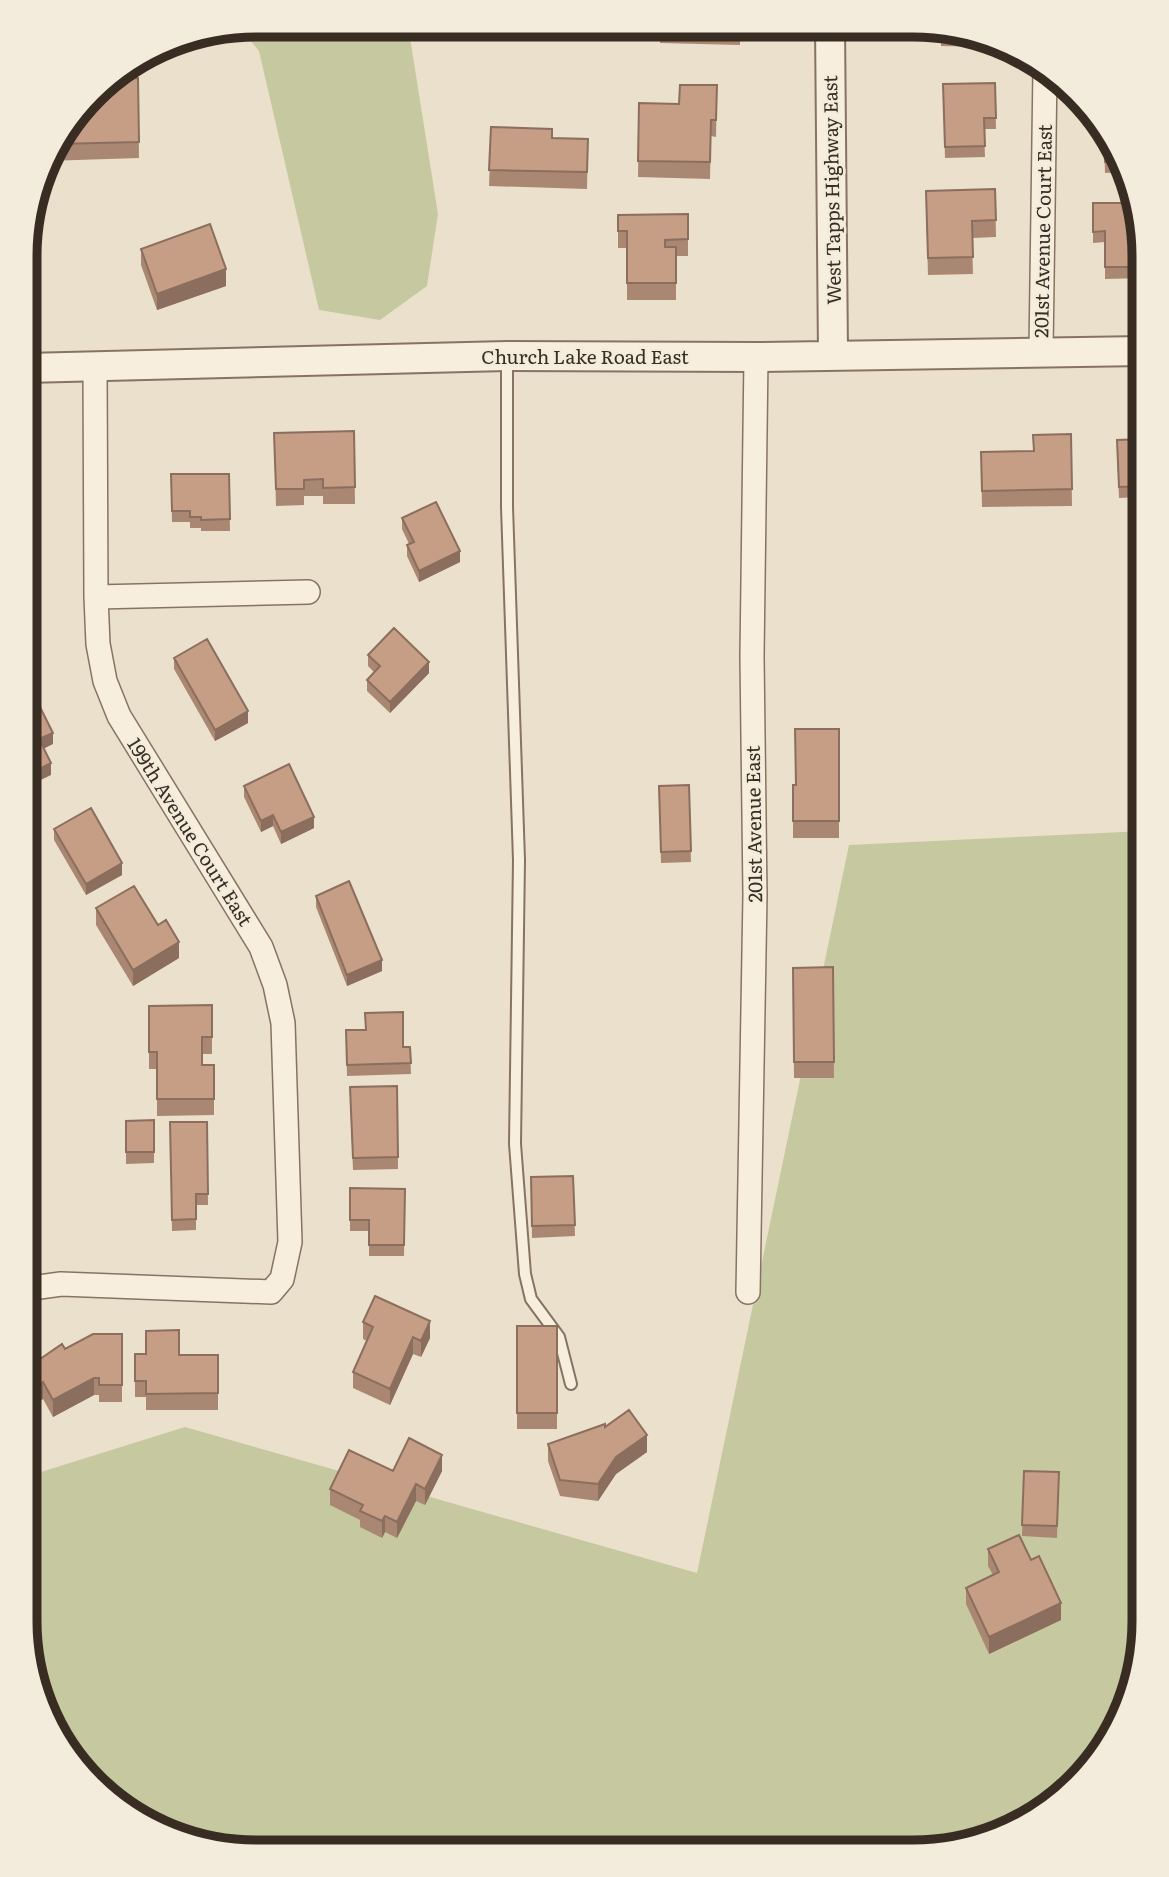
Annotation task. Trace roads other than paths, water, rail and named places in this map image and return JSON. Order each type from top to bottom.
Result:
[{"type":"street","name":"West Tapps Highway East","points":[[831,37],[834,355]]},
{"type":"street","name":"201st Avenue Court East","points":[[1041,351],[1045,81]]},
{"type":"street","name":"Church Lake Road East","points":[[37,368],[507,356],[757,357],[1132,351]]},
{"type":"street","name":"201st Avenue East","points":[[748,1292],[755,895],[752,656],[757,357]]},
{"type":"street","name":"199th Avenue Court East","points":[[37,1287],[61,1284],[271,1292],[282,1279],[290,1242],[283,1023],[275,985],[261,947],[119,716],[101,664],[96,597],[95,367]]},
{"type":"street","points":[[96,597],[308,592]]},
{"type":"lane","points":[[507,356],[507,508],[519,860],[515,1144],[525,1274],[531,1299],[559,1337],[570,1384]]}]
